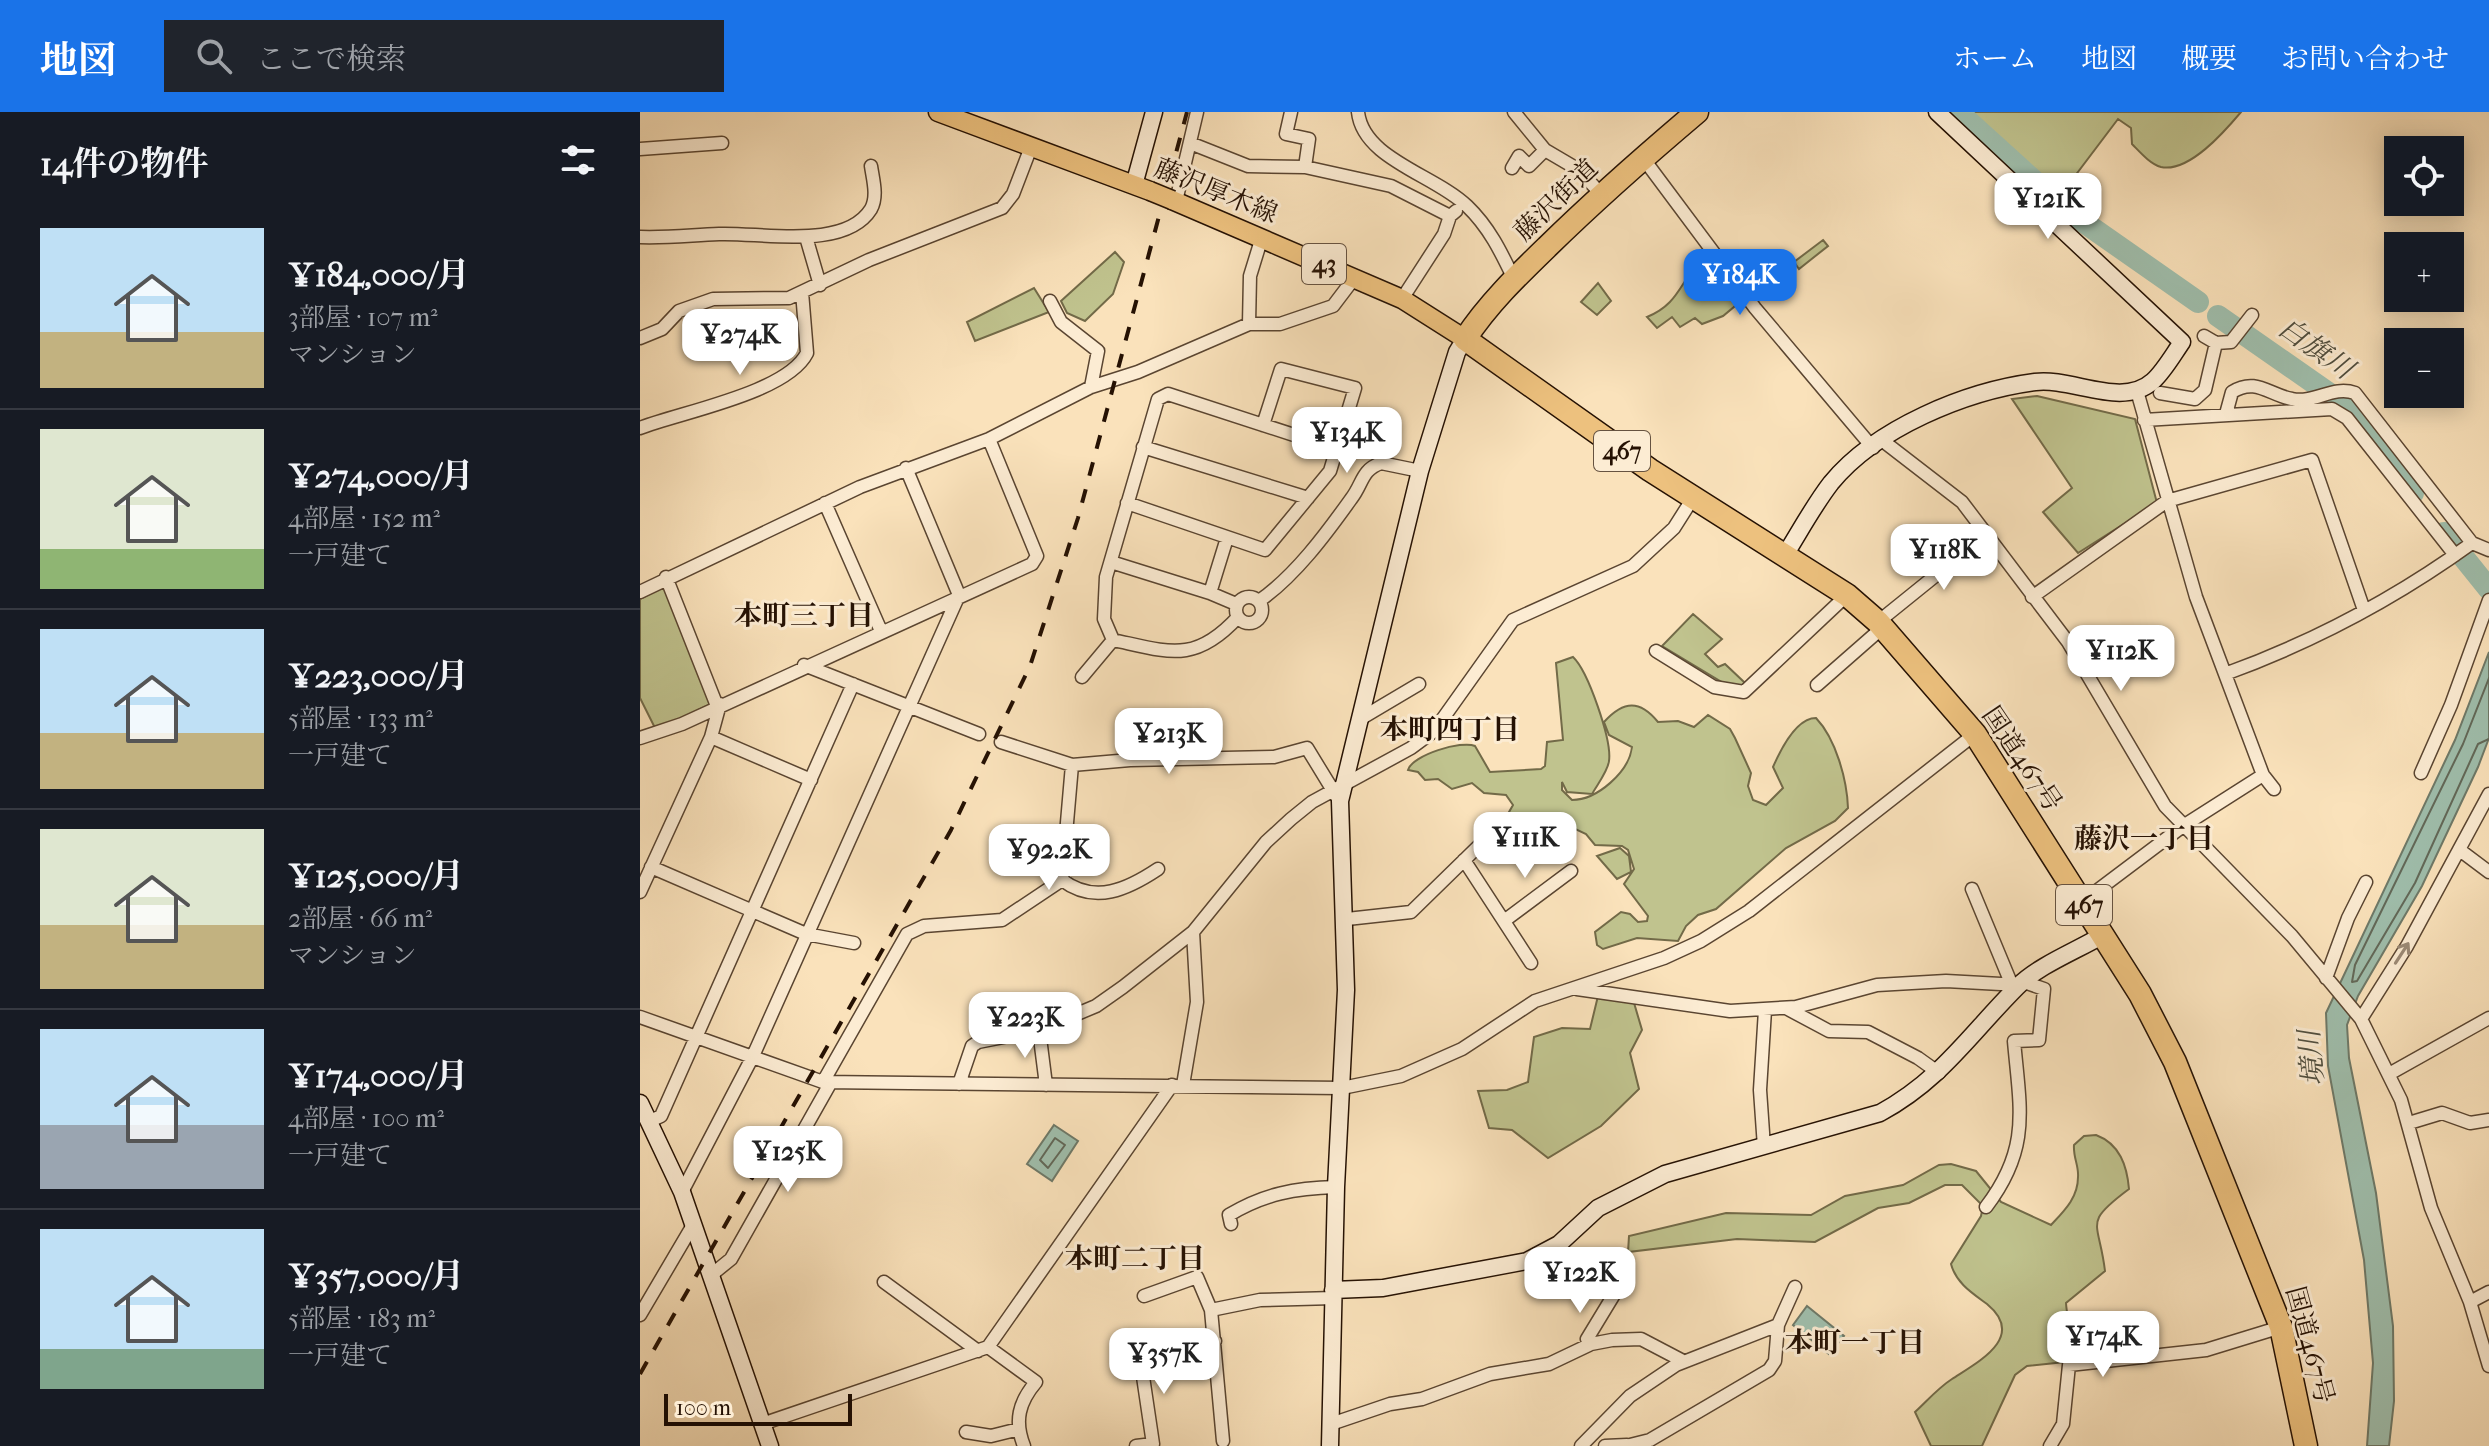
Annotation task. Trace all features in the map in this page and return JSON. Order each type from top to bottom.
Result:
[{"type":"highway","name":"藤沢街道","points":[[1465,339],[1514,279],[1601,194],[1697,112]]},
{"type":"highway","name":"国道467号","points":[[1465,339],[1693,498],[1847,595],[1880,625],[1975,734],[2140,994],[2175,1062],[2281,1327],[2306,1446]]},
{"type":"main road","name":"藤沢厚木線","points":[[938,112],[1174,200],[1355,277],[1402,299],[1465,339]]},
{"type":"street","points":[[1142,188],[1154,112]]},
{"type":"street","points":[[1174,200],[1197,112]]},
{"type":"street","points":[[1291,112],[1286,134],[1309,139],[1305,167]]},
{"type":"street","points":[[1514,112],[1545,150],[1579,170],[1601,194]]},
{"type":"street","points":[[1785,555],[1832,482],[1878,445],[1938,407],[2038,381],[2073,383],[2117,393],[2137,391],[2155,379],[2182,342],[1937,112]]},
{"type":"street","points":[[1355,113],[1368,140],[1465,205],[1495,240],[1514,279]]},
{"type":"street","points":[[640,149],[722,143]]},
{"type":"street","points":[[1190,143],[1248,166],[1305,167],[1391,186],[1450,216]]},
{"type":"street","points":[[640,338],[653,334],[679,311],[700,302],[713,299],[774,300],[802,292],[869,260],[1002,208],[1013,194],[1031,147]]},
{"type":"street","points":[[1512,168],[1519,156],[1529,166],[1545,150]]},
{"type":"street","points":[[1643,158],[1755,308],[1878,445],[1952,493],[1987,534],[2068,642],[2157,794],[2183,826],[2292,936],[2357,1014],[2389,1074],[2409,1123],[2431,1208],[2470,1302],[2489,1366]]},
{"type":"street","points":[[640,237],[681,239],[717,234],[806,237],[842,229],[865,216],[874,202],[871,166]]},
{"type":"street","points":[[1402,299],[1444,234],[1450,216],[1465,205]]},
{"type":"street","points":[[806,237],[820,285]]},
{"type":"street","points":[[1249,324],[1250,276],[1262,237]]},
{"type":"street","points":[[640,592],[825,503],[906,468],[989,439],[1091,387],[1138,372],[1249,324],[1280,324],[1333,306],[1355,277]]},
{"type":"street","points":[[640,428],[737,398],[796,367],[807,353],[808,342],[802,292]]},
{"type":"street","points":[[1050,301],[1061,322],[1098,351],[1091,387]]},
{"type":"street","points":[[2204,336],[2216,343],[2231,342],[2249,320]]},
{"type":"street","points":[[1330,1446],[1347,919],[1338,792],[1360,719],[1420,471],[1456,356],[1465,339]]},
{"type":"street","points":[[2160,393],[2195,399],[2205,390],[2216,343]]},
{"type":"street","points":[[1127,503],[1265,550],[1330,471],[1355,388],[1281,369],[1263,425]]},
{"type":"street","points":[[2226,414],[2232,392],[2245,385],[2263,387],[2293,400],[2347,390],[2361,398],[2472,543],[2489,550]]},
{"type":"street","points":[[2137,391],[2167,501],[2225,674],[2263,775],[2274,789]]},
{"type":"street","points":[[1113,640],[1104,619],[1111,562],[1158,399],[1168,394],[1337,449]]},
{"type":"street","points":[[2144,420],[2332,409],[2347,418],[2455,555]]},
{"type":"street","points":[[640,738],[682,724],[959,595],[1026,569],[1037,556],[989,439]]},
{"type":"street","points":[[1143,447],[1308,498]]},
{"type":"street","points":[[2032,597],[2167,501],[2312,460],[2364,610]]},
{"type":"street","points":[[1259,601],[1288,576],[1352,498],[1364,472],[1372,466],[1395,463],[1420,471]]},
{"type":"street","points":[[682,1192],[753,1056],[959,595],[906,468]]},
{"type":"street","points":[[959,1084],[972,1046],[978,1042],[1039,1030],[1096,1006],[1193,932],[1266,842],[1312,802],[1338,792],[1434,731],[1513,620],[1633,566],[1674,528],[1693,498]]},
{"type":"street","points":[[825,503],[881,631]]},
{"type":"street","points":[[1817,685],[1880,625],[1987,534]]},
{"type":"street","points":[[1210,593],[1227,538]]},
{"type":"street","points":[[2225,674],[2293,649],[2406,588],[2472,543]]},
{"type":"street","points":[[1111,562],[1210,593],[1237,611],[1244,623],[1257,620],[1262,609],[1259,601],[1247,596],[1237,611],[1211,643],[1197,650],[1168,652],[1113,640]]},
{"type":"street","points":[[640,892],[711,737],[718,705],[666,577]]},
{"type":"street","points":[[1656,651],[1714,687],[1744,692],[1767,674],[1847,595]]},
{"type":"street","points":[[2421,773],[2451,705],[2489,600]]},
{"type":"street","points":[[1082,677],[1113,640]]},
{"type":"street","points":[[804,665],[979,734]]},
{"type":"street","points":[[650,1121],[661,1116],[853,684]]},
{"type":"street","points":[[1360,719],[1419,684]]},
{"type":"street","points":[[640,1017],[827,1082],[1342,1088],[1413,1070],[1462,1049],[1535,1001],[1664,958],[1701,941],[1749,911],[1975,734]]},
{"type":"street","points":[[711,737],[811,780]]},
{"type":"street","points":[[1001,742],[1072,765],[1130,760],[1274,757],[1307,748],[1338,792]]},
{"type":"street","points":[[1062,880],[1072,765]]},
{"type":"street","points":[[2082,902],[2183,826],[2263,775]]},
{"type":"street","points":[[2357,1014],[2461,851],[2487,804]]},
{"type":"street","points":[[1347,919],[1411,912],[1494,831]]},
{"type":"street","points":[[2461,851],[2489,872]]},
{"type":"street","points":[[1464,860],[1531,963]]},
{"type":"street","points":[[651,867],[806,934],[854,943]]},
{"type":"street","points":[[1062,880],[1070,886],[1112,894],[1158,869]]},
{"type":"street","points":[[1504,921],[1571,871]]},
{"type":"street","points":[[710,1276],[731,1259],[907,934],[924,926],[1002,920],[1062,880]]},
{"type":"street","points":[[2329,980],[2348,918],[2366,882]]},
{"type":"street","points":[[1972,889],[2018,983]]},
{"type":"street","points":[[762,1424],[983,1349],[1178,1085],[1197,1002],[1193,932]]},
{"type":"street","points":[[1211,1310],[1260,1300],[1383,1288],[1527,1261],[1559,1244],[1598,1208],[1665,1174],[1880,1113],[1907,1098],[1939,1073],[2018,983],[2103,935]]},
{"type":"street","points":[[1574,989],[1730,1011],[1786,1008],[1877,985],[1946,981],[2018,983],[2044,989],[2039,1040],[2014,1041],[2020,1140],[2011,1167],[1986,1207]]},
{"type":"street","points":[[1786,1008],[1829,1031],[1868,1032],[1918,1058],[1939,1073]]},
{"type":"street","points":[[1764,1147],[1760,1090],[1765,1010]]},
{"type":"street","points":[[2389,1074],[2482,1026],[2489,1018]]},
{"type":"street","points":[[1039,1030],[1046,1085]]},
{"type":"street","points":[[640,1103],[682,1192],[770,1446]]},
{"type":"street","points":[[2409,1123],[2442,1113],[2470,1123],[2489,1120]]},
{"type":"street","points":[[1231,1224],[1229,1215],[1274,1194],[1293,1188],[1336,1187]]},
{"type":"street","points":[[640,1315],[693,1225]]},
{"type":"street","points":[[1144,1296],[1197,1277],[1211,1310],[1223,1441]]},
{"type":"street","points":[[884,1282],[1036,1382],[1019,1403],[1019,1429],[1024,1446]]},
{"type":"street","points":[[1591,1344],[1587,1339],[1621,1283]]},
{"type":"street","points":[[1605,1446],[1650,1440],[1769,1370],[1775,1361],[1778,1325],[1795,1287]]},
{"type":"street","points":[[2470,1302],[2489,1292]]},
{"type":"street","points":[[1581,1446],[1630,1396],[1683,1361],[1778,1325]]},
{"type":"street","points":[[2050,1446],[2063,1424],[2069,1365],[2206,1350],[2281,1327]]},
{"type":"street","points":[[1331,1424],[1390,1404],[1422,1399],[1490,1374],[1549,1364],[1591,1344],[1641,1339],[1683,1361]]},
{"type":"street","points":[[1136,1446],[1153,1444],[1138,1343],[1215,1341]]},
{"type":"street","points":[[966,1432],[991,1436],[1019,1429]]},
{"type":"green space","points":[[1966,112],[2241,112],[2206,149],[2183,164],[2172,167],[2161,167],[2145,157],[2132,144],[2131,128],[2118,119],[2062,193]]},
{"type":"green space","points":[[1823,240],[1828,246],[1799,269],[1794,262]]},
{"type":"green space","points":[[1115,252],[1124,262],[1113,294],[1085,321],[1067,313],[1061,301]]},
{"type":"green space","points":[[1705,258],[1741,301],[1723,316],[1702,324],[1695,318],[1680,327],[1672,317],[1657,328],[1647,317],[1667,305]]},
{"type":"green space","points":[[1598,283],[1611,301],[1597,315],[1581,302]]},
{"type":"green space","points":[[1034,288],[1049,312],[975,341],[967,322]]},
{"type":"green space","points":[[2037,396],[2135,419],[2157,503],[2078,553],[2043,512],[2072,488],[2012,399]]},
{"type":"green space","points":[[664,586],[711,704],[656,730],[640,698],[640,599]]},
{"type":"green space","points":[[1693,614],[1722,639],[1705,654],[1718,667],[1725,664],[1744,682],[1744,689],[1735,690],[1662,646]]},
{"type":"green space","points":[[1573,657],[1598,706],[1607,738],[1609,761],[1592,794],[1567,792],[1562,782],[1562,790],[1572,800],[1582,799],[1601,790],[1625,766],[1632,747],[1609,735],[1604,722],[1618,710],[1632,706],[1645,710],[1658,722],[1678,721],[1694,727],[1708,715],[1730,729],[1751,773],[1748,786],[1753,800],[1766,805],[1783,788],[1773,767],[1784,744],[1802,723],[1816,718],[1839,760],[1848,808],[1835,821],[1786,848],[1716,909],[1698,915],[1686,926],[1678,941],[1637,938],[1603,949],[1597,945],[1595,932],[1621,912],[1630,914],[1638,922],[1647,921],[1648,916],[1624,884],[1634,869],[1628,850],[1622,846],[1595,845],[1586,834],[1565,824],[1517,849],[1501,826],[1513,805],[1506,795],[1484,793],[1472,783],[1452,789],[1438,779],[1425,780],[1418,772],[1408,770],[1411,764],[1428,754],[1460,745],[1475,746],[1490,772],[1541,769],[1545,766],[1547,742],[1563,740],[1556,663]]},
{"type":"green space","points":[[1620,848],[1629,856],[1631,872],[1617,879],[1597,856]]},
{"type":"green space","points":[[1598,996],[1632,996],[1642,1030],[1630,1053],[1639,1089],[1601,1126],[1548,1158],[1512,1130],[1489,1128],[1478,1091],[1507,1090],[1528,1082],[1534,1037],[1562,1028],[1590,1029]]},
{"type":"green space","points":[[2096,1135],[2111,1144],[2121,1157],[2129,1189],[2099,1217],[2097,1224],[2105,1271],[2066,1303],[2071,1342],[2065,1362],[2027,1366],[2015,1375],[1982,1446],[1931,1446],[1915,1412],[1942,1386],[1985,1356],[2000,1338],[2002,1327],[1998,1316],[1970,1292],[1951,1264],[1981,1216],[1983,1206],[1962,1185],[1945,1185],[1909,1203],[1878,1208],[1815,1242],[1737,1239],[1628,1252],[1629,1236],[1726,1213],[1811,1215],[1845,1196],[1903,1185],[1939,1165],[1951,1164],[1976,1171],[2001,1202],[2051,1225],[2076,1191],[2078,1173],[2074,1145],[2084,1136]]},
{"type":"water","points":[[2489,652],[2489,738],[2478,767],[2422,886],[2358,996],[2347,1025],[2349,1058],[2376,1193],[2393,1326],[2394,1401],[2389,1446],[2367,1446],[2373,1363],[2364,1260],[2328,1066],[2326,1013],[2455,740]]},
{"type":"water","points":[[1054,1125],[1078,1141],[1052,1181],[1027,1164]]},
{"type":"water","points":[[1807,1306],[1844,1336],[1829,1354],[1793,1325]]},
{"type":"waterway","name":"白旗川","points":[[1958,112],[2065,209],[2198,302]]},
{"type":"waterway","name":"白旗川","points":[[2218,316],[2347,406],[2413,493]]},
{"type":"waterway","name":"白旗川","points":[[2444,533],[2489,589]]},
{"type":"railway","points":[[640,1374],[951,830],[1030,666],[1078,518],[1187,112]]},
{"type":"district","name":"本町三丁目","points":[[804,615]]},
{"type":"district","name":"本町四丁目","points":[[1450,729]]},
{"type":"district","name":"藤沢一丁目","points":[[2144,838]]},
{"type":"district","name":"本町二丁目","points":[[1135,1258]]},
{"type":"district","name":"本町一丁目","points":[[1855,1342]]},
{"type":"water label","name":"境川","points":[[2311,1058]]}]
